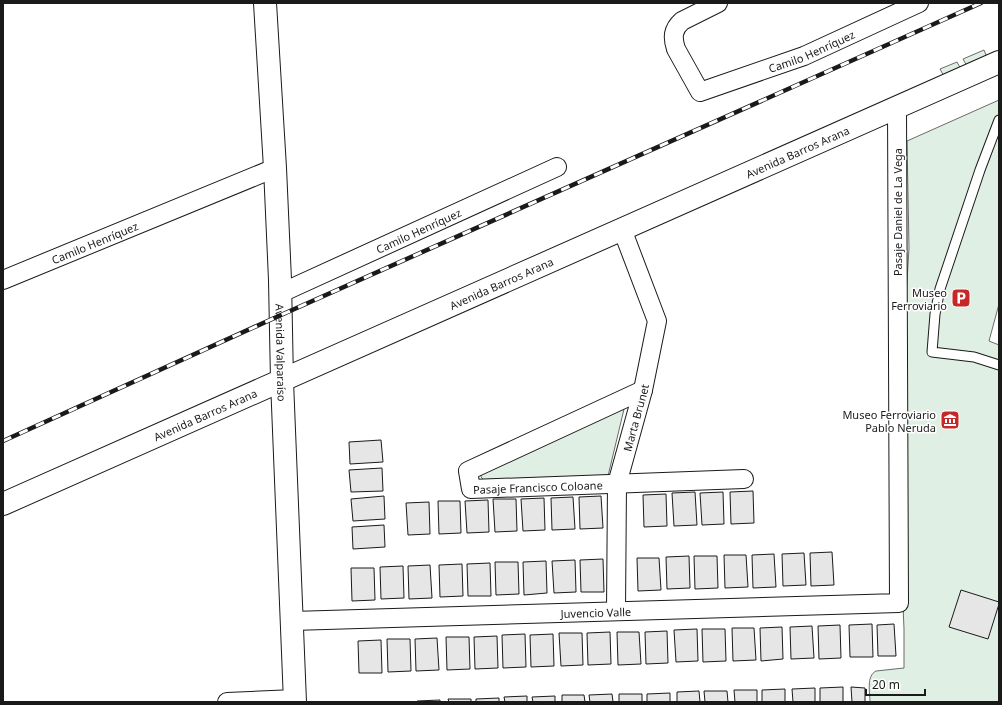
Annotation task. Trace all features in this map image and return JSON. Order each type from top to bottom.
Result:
[{"type":"main road","name":"Avenida Valparaíso","points":[[265,3],[281,293],[282,381],[295,701]]},
{"type":"main road","name":"Avenida Barros Arana","points":[[3,504],[999,62]]},
{"type":"street","name":"Camilo Henríquez","points":[[718,3],[682,21],[678,24],[674,35],[676,49],[700,92],[804,56],[919,3]]},
{"type":"street","name":"Pasaje Daniel de La Vega","points":[[897,108],[899,603]]},
{"type":"street","name":"Camilo Henríquez","points":[[3,280],[275,168]]},
{"type":"street","name":"Camilo Henríquez","points":[[281,293],[557,168]]},
{"type":"street","name":"Marta Brunet","points":[[616,611],[617,484],[643,390],[657,321],[622,229]]},
{"type":"street","name":"Pasaje Francisco Coloane","points":[[643,390],[468,471],[471,489],[744,479]]},
{"type":"street","name":"Juvencio Valle","points":[[292,621],[899,603]]},
{"type":"street","points":[[227,702],[295,701]]},
{"type":"lane","points":[[999,120],[980,170],[940,289],[935,314],[932,352],[974,357],[999,365]]},
{"type":"green space","points":[[984,50],[989,62],[969,70],[963,59]]},
{"type":"green space","points":[[957,62],[963,73],[946,80],[940,69]]},
{"type":"green space","name":"Museo Ferroviario Pablo Neruda","points":[[999,100],[999,304],[989,341],[999,345],[999,702],[870,702],[869,685],[873,673],[876,671],[904,668],[900,534],[902,363],[909,248],[907,141]]},
{"type":"green space","points":[[625,405],[608,476],[484,480],[481,477],[482,471]]},
{"type":"building","points":[[381,440],[383,462],[350,464],[349,442]]},
{"type":"building","points":[[382,468],[383,491],[351,492],[349,470]]},
{"type":"building","points":[[753,491],[754,523],[731,524],[730,492]]},
{"type":"building","points":[[695,492],[697,525],[674,526],[672,493]]},
{"type":"building","points":[[723,492],[724,524],[702,525],[700,493]]},
{"type":"building","points":[[666,494],[667,526],[644,527],[643,495]]},
{"type":"building","points":[[384,496],[385,519],[353,521],[351,499]]},
{"type":"building","points":[[601,496],[603,528],[580,529],[579,497]]},
{"type":"building","points":[[573,497],[575,529],[552,530],[551,498]]},
{"type":"building","points":[[544,498],[545,530],[523,531],[521,499]]},
{"type":"building","points":[[493,499],[516,499],[517,531],[495,532]]},
{"type":"building","points":[[488,500],[489,532],[467,533],[465,501]]},
{"type":"building","points":[[438,501],[460,501],[461,533],[439,534]]},
{"type":"building","points":[[429,502],[430,534],[408,535],[406,503]]},
{"type":"building","points":[[384,525],[385,547],[353,549],[352,527]]},
{"type":"building","points":[[832,552],[834,585],[811,586],[810,553]]},
{"type":"building","points":[[804,553],[806,585],[783,586],[782,554]]},
{"type":"building","points":[[774,554],[776,587],[753,588],[752,555]]},
{"type":"building","points":[[724,555],[746,555],[748,587],[725,588]]},
{"type":"building","points":[[689,556],[690,588],[667,589],[666,557]]},
{"type":"building","points":[[694,556],[717,556],[718,588],[695,589]]},
{"type":"building","points":[[637,558],[659,558],[661,590],[638,591]]},
{"type":"building","points":[[603,559],[604,592],[581,592],[580,560]]},
{"type":"building","points":[[575,560],[576,592],[554,593],[552,561]]},
{"type":"building","points":[[546,561],[547,593],[524,595],[523,562]]},
{"type":"building","points":[[495,562],[518,562],[519,594],[496,595]]},
{"type":"building","points":[[490,563],[491,596],[468,596],[467,564]]},
{"type":"building","points":[[462,564],[463,596],[440,597],[439,565]]},
{"type":"building","points":[[430,565],[432,598],[409,599],[408,566]]},
{"type":"building","points":[[403,566],[404,598],[381,599],[380,567]]},
{"type":"building","points":[[351,568],[374,568],[375,600],[352,601]]},
{"type":"building","points":[[961,590],[999,602],[988,639],[949,627]]},
{"type":"building","points":[[872,624],[873,657],[850,657],[849,625]]},
{"type":"building","points":[[894,624],[896,656],[878,656],[877,625]]},
{"type":"building","points":[[840,625],[841,658],[819,659],[818,626]]},
{"type":"building","points":[[812,626],[814,658],[791,659],[790,627]]},
{"type":"building","points":[[782,627],[783,659],[761,661],[760,628]]},
{"type":"building","points":[[732,628],[754,628],[756,660],[733,661]]},
{"type":"building","points":[[697,629],[698,661],[676,662],[674,630]]},
{"type":"building","points":[[702,629],[725,629],[726,661],[703,662]]},
{"type":"building","points":[[667,631],[668,663],[646,664],[645,632]]},
{"type":"building","points":[[610,632],[611,664],[588,665],[587,633]]},
{"type":"building","points":[[617,632],[639,632],[641,664],[618,665]]},
{"type":"building","points":[[559,633],[582,633],[583,665],[561,666]]},
{"type":"building","points":[[525,634],[526,667],[503,668],[502,635]]},
{"type":"building","points":[[553,634],[554,666],[531,667],[530,635]]},
{"type":"building","points":[[497,636],[498,668],[475,669],[474,637]]},
{"type":"building","points":[[446,637],[469,637],[470,669],[447,670]]},
{"type":"building","points":[[437,638],[439,670],[416,671],[415,639]]},
{"type":"building","points":[[387,639],[410,639],[411,671],[388,672]]},
{"type":"building","points":[[381,640],[382,673],[359,673],[358,641]]},
{"type":"building","points":[[843,687],[843,702],[820,702],[820,688]]},
{"type":"building","points":[[851,687],[865,688],[865,702],[852,702]]},
{"type":"building","points":[[815,688],[815,702],[793,702],[792,689]]},
{"type":"building","points":[[785,689],[785,702],[762,702],[762,690]]},
{"type":"building","points":[[734,690],[757,690],[757,702],[735,702]]},
{"type":"building","points":[[699,691],[700,702],[677,702],[677,692]]},
{"type":"building","points":[[704,691],[727,691],[728,702],[705,702]]},
{"type":"building","points":[[670,693],[670,702],[647,702],[647,694]]},
{"type":"building","points":[[612,694],[613,702],[590,702],[589,695]]},
{"type":"building","points":[[619,694],[642,694],[642,702],[619,702]]},
{"type":"building","points":[[562,695],[584,695],[585,702],[562,702]]},
{"type":"building","points":[[527,696],[527,702],[505,702],[504,697]]},
{"type":"building","points":[[555,696],[555,702],[533,702],[532,697]]},
{"type":"building","points":[[499,698],[499,702],[476,702],[476,699]]},
{"type":"building","points":[[448,699],[471,699],[471,702],[449,702]]},
{"type":"building","points":[[440,700],[440,702],[417,702],[417,701]]},
{"type":"railway","points":[[3,441],[281,315],[981,3]]},
{"type":"place","name":"Museo Ferroviario","points":[[961,298]]},
{"type":"place","name":"Museo Ferroviario Pablo Neruda","points":[[950,420]]}]
